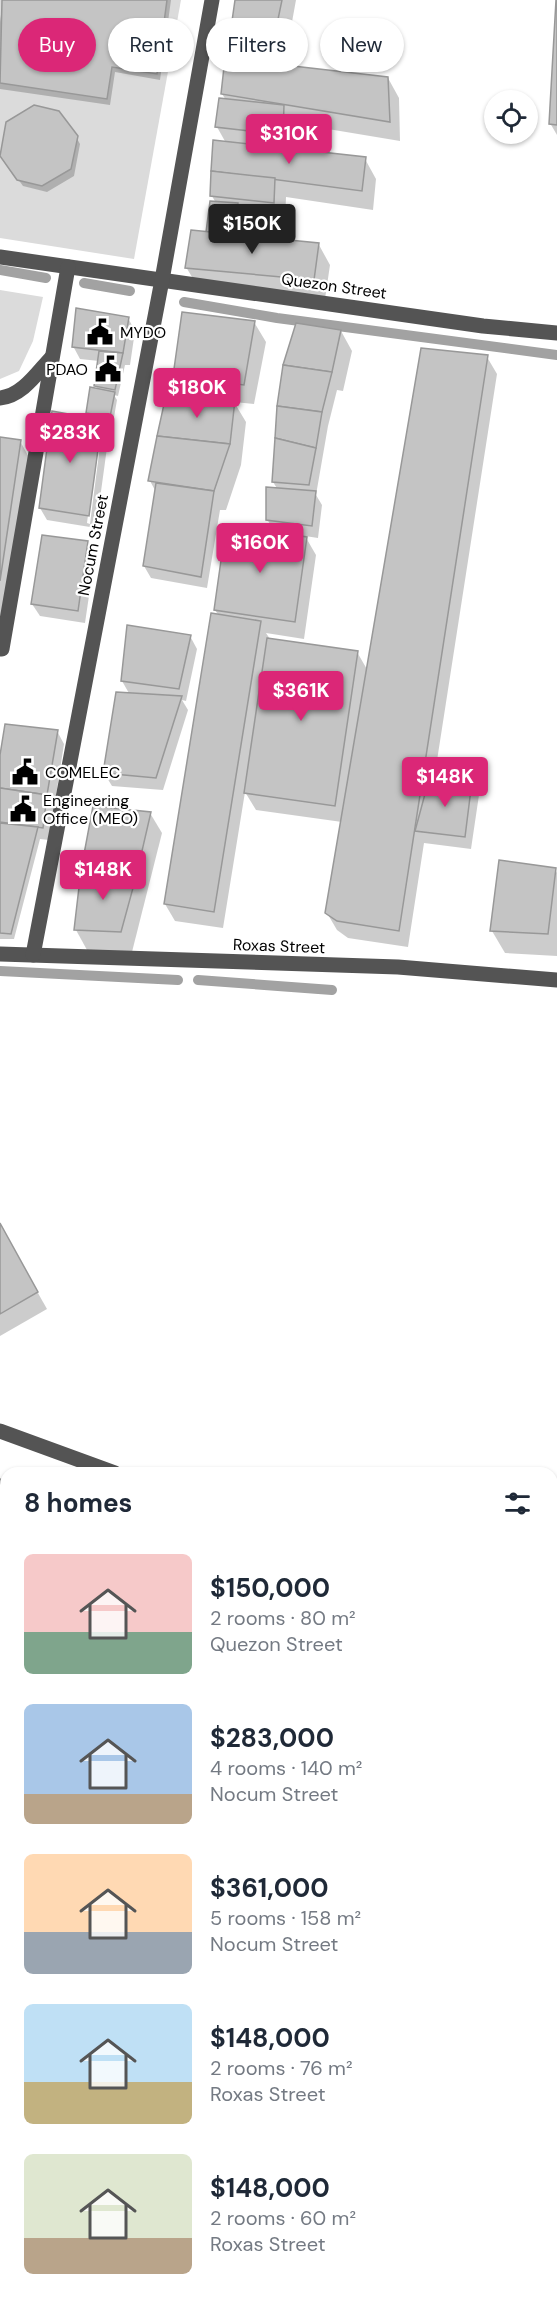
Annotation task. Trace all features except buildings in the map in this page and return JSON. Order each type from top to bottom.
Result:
[{"type":"street","name":"Nocum Street","points":[[33,955],[162,280],[212,0]]},
{"type":"street","name":"Quezon Street","points":[[0,257],[483,326],[557,333]]},
{"type":"street","points":[[0,649],[2,649],[68,267]]},
{"type":"street","points":[[0,398],[11,397],[30,381],[51,358]]},
{"type":"street","name":"Roxas Street","points":[[0,954],[398,967],[557,980]]},
{"type":"street","points":[[0,1431],[99,1467]]},
{"type":"shaded area","points":[[0,0],[181,0],[178,18],[108,18],[108,72],[168,72],[134,259],[0,238]]},
{"type":"shaded area","points":[[0,290],[43,297],[33,341],[19,371],[0,379]]},
{"type":"waterway","points":[[0,270],[46,278]]},
{"type":"waterway","points":[[84,283],[130,291]]},
{"type":"waterway","points":[[184,302],[277,318],[557,355]]},
{"type":"waterway","points":[[0,971],[178,980]]},
{"type":"waterway","points":[[198,980],[332,990]]},
{"type":"place","name":"MYDO","points":[[100,332]]},
{"type":"place","name":"PDAO","points":[[108,369]]},
{"type":"place","name":"COMELEC","points":[[25,772]]},
{"type":"place","name":"Engineering Office (MEO)","points":[[23,809]]}]
